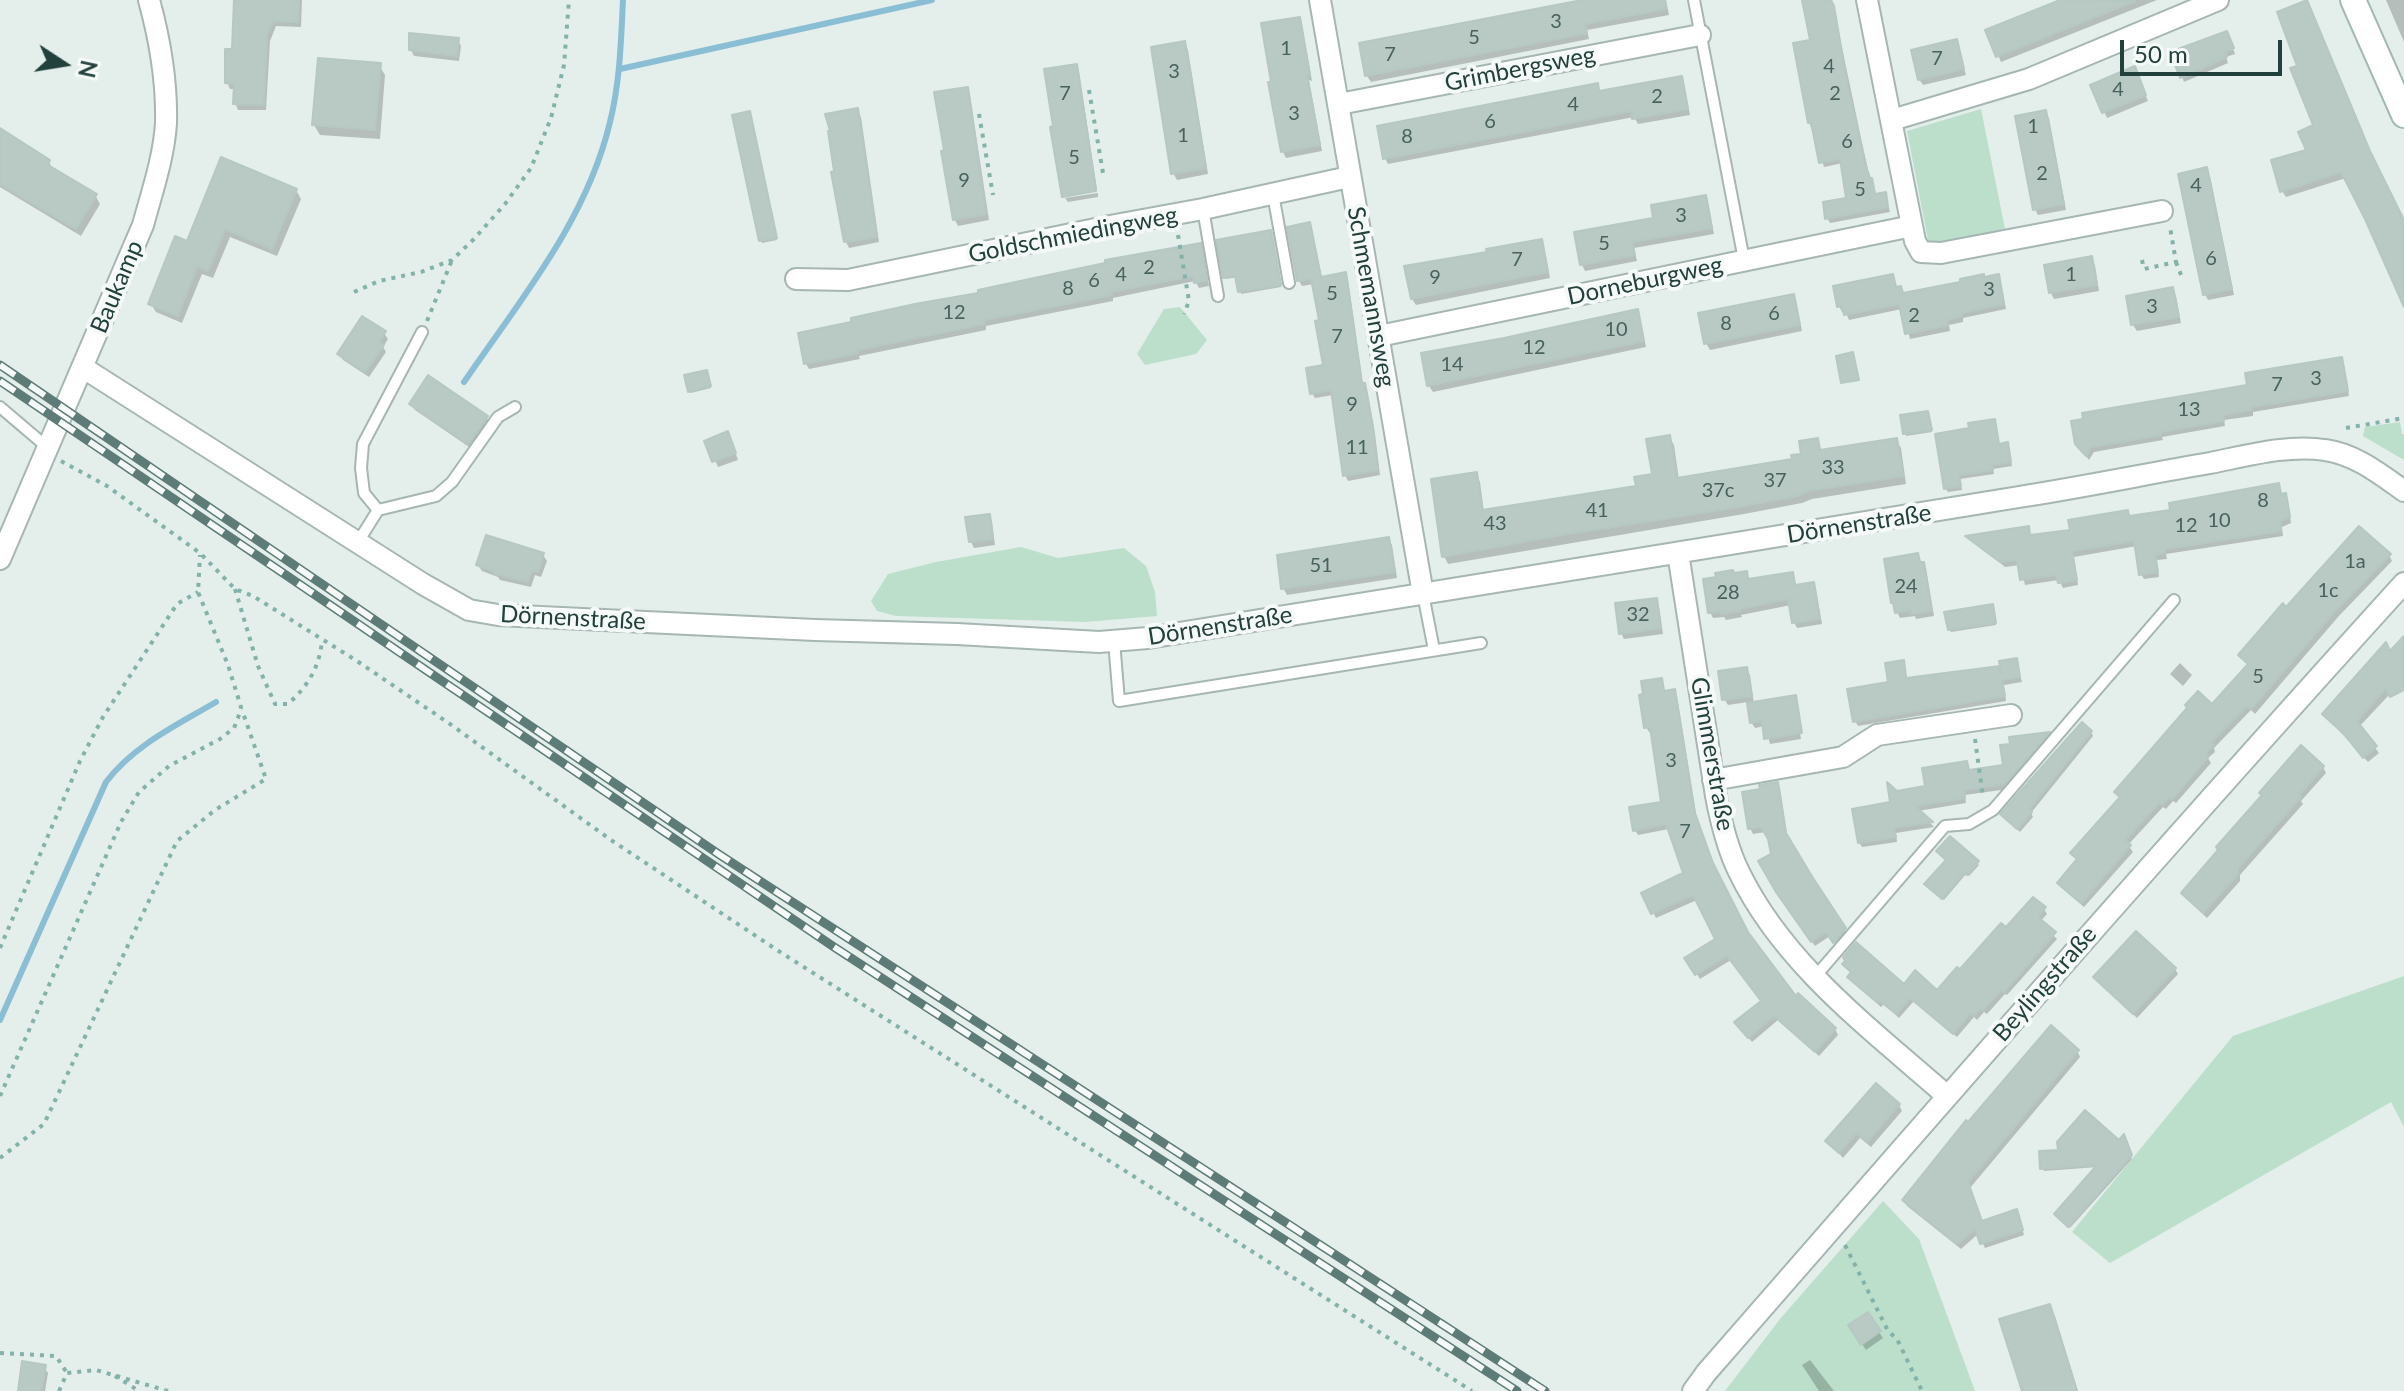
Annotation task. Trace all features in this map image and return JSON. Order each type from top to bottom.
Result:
[{"type":"main road","points":[[2353,0],[2404,115]]},
{"type":"street","name":"Baukamp","points":[[0,559],[143,225],[159,170],[166,125],[165,89],[160,47],[149,0]]},
{"type":"street","name":"Schmemannsweg","points":[[1320,0],[1423,594]]},
{"type":"street","points":[[1867,0],[1912,226],[1921,252],[1929,254],[2166,217]]},
{"type":"street","points":[[1892,120],[2029,79],[2218,0]]},
{"type":"street","name":"Grimbergsweg","points":[[1339,104],[1700,35]]},
{"type":"street","name":"Goldschmiedingweg","points":[[796,279],[848,280],[1349,177]]},
{"type":"street","name":"Dorneburgweg","points":[[1379,336],[1912,226]]},
{"type":"street","name":"Dörnenstraße","points":[[82,367],[469,610],[498,615],[1099,642],[1148,638],[1678,553],[2299,449],[2325,450],[2350,456],[2404,491]]},
{"type":"street","name":"Glimmerstraße","points":[[1678,553],[1713,780],[1723,831],[1738,871],[1775,930],[1814,978],[1947,1096]]},
{"type":"street","name":"Beylingstraße","points":[[1693,1391],[1947,1096],[2265,735],[2404,583]]},
{"type":"street","points":[[1713,780],[1843,757],[1877,735],[2011,715]]},
{"type":"lane","points":[[1694,0],[1744,260]]},
{"type":"lane","points":[[1273,194],[1289,283]]},
{"type":"lane","points":[[1203,209],[1218,296]]},
{"type":"lane","points":[[378,510],[364,493],[361,468],[363,444],[422,332]]},
{"type":"lane","points":[[0,407],[46,450]]},
{"type":"lane","points":[[358,542],[378,510],[436,496],[452,482],[498,417],[515,407]]},
{"type":"lane","points":[[1423,594],[1434,650]]},
{"type":"lane","points":[[1814,978],[1945,826],[1969,824],[1993,810],[2174,600]]},
{"type":"lane","points":[[1114,641],[1119,701],[1481,643]]},
{"type":"path","points":[[354,292],[379,281],[421,272],[452,260],[505,204],[531,168],[551,118],[564,65],[569,0]]},
{"type":"path","points":[[1089,90],[1103,173]]},
{"type":"path","points":[[979,114],[993,195]]},
{"type":"path","points":[[1174,215],[1189,301],[1184,314]]},
{"type":"path","points":[[2166,217],[2181,275]]},
{"type":"path","points":[[422,332],[452,260]]},
{"type":"path","points":[[2142,260],[2144,269],[2176,262]]},
{"type":"path","points":[[2346,428],[2404,418]]},
{"type":"path","points":[[46,450],[107,486],[200,553],[235,589],[253,596],[403,692],[611,840],[777,950],[1472,1391]]},
{"type":"path","points":[[0,1158],[44,1124],[177,841],[215,810],[266,779],[228,665],[198,592],[200,553]]},
{"type":"path","points":[[235,589],[258,666],[275,704],[288,704],[302,691],[320,659],[322,641]]},
{"type":"path","points":[[0,948],[80,761],[103,717],[177,604],[198,592]]},
{"type":"path","points":[[0,1096],[121,822],[139,792],[169,766],[220,739],[234,728],[241,707]]},
{"type":"path","points":[[1972,721],[1986,814]]},
{"type":"path","points":[[1834,1225],[1922,1391]]},
{"type":"path","points":[[0,1353],[56,1356],[67,1373]]},
{"type":"path","points":[[67,1373],[96,1370],[168,1391]]},
{"type":"path","points":[[59,1391],[67,1373]]},
{"type":"path","points":[[109,1373],[139,1391]]},
{"type":"green space","points":[[1981,109],[2005,229],[1929,245],[1907,131]]},
{"type":"green space","points":[[1180,307],[1207,340],[1196,354],[1145,365],[1137,354],[1164,309]]},
{"type":"green space","points":[[2400,422],[2404,434],[2404,460],[2363,436],[2365,427]]},
{"type":"green space","points":[[1021,547],[1058,558],[1124,548],[1146,566],[1155,592],[1157,616],[1085,622],[896,616],[877,611],[871,601],[888,574]]},
{"type":"green space","points":[[2404,976],[2404,1127],[2391,1102],[2110,1263],[2072,1232],[2233,1036]]},
{"type":"green space","points":[[1883,1201],[1919,1239],[1975,1391],[1725,1391],[1780,1319]]},
{"type":"building","points":[[234,0],[299,0],[298,22],[273,21],[267,34],[264,105],[233,104],[234,84],[225,83],[225,49],[232,49]]},
{"type":"building","points":[[1582,0],[1665,0],[1666,9],[1585,24],[1587,33],[1365,76],[1359,43]]},
{"type":"building","points":[[1802,0],[1831,0],[1834,6],[1848,88],[1867,169],[1875,194],[1886,192],[1888,207],[1825,219],[1823,202],[1846,198],[1840,159],[1819,163],[1811,122],[1808,123],[1793,43],[1810,40]]},
{"type":"building","points":[[2060,0],[2135,1],[1996,57],[1985,30]]},
{"type":"building","points":[[2307,0],[2370,151],[2404,220],[2404,307],[2341,172],[2280,192],[2271,160],[2306,150],[2298,132],[2313,125],[2290,68],[2297,66],[2277,12]]},
{"type":"building","points":[[1300,17],[1320,145],[1281,152],[1261,23]]},
{"type":"building","points":[[2227,31],[2234,48],[2225,52],[2227,57],[2180,78],[2170,52]]},
{"type":"building","points":[[409,33],[459,38],[457,56],[409,50]]},
{"type":"building","points":[[1957,39],[1964,69],[1918,80],[1911,50]]},
{"type":"building","points":[[1185,41],[1206,168],[1171,174],[1151,47]]},
{"type":"building","points":[[318,58],[381,63],[375,130],[312,125]]},
{"type":"building","points":[[1077,64],[1096,191],[1062,197],[1044,69]]},
{"type":"building","points":[[2135,66],[2146,95],[2102,113],[2090,85]]},
{"type":"building","points":[[1682,76],[1688,109],[1632,119],[1631,111],[1383,159],[1377,126],[1598,83],[1599,91]]},
{"type":"building","points":[[968,87],[986,214],[953,220],[934,92]]},
{"type":"building","points":[[858,108],[877,237],[844,242],[831,172],[834,171],[830,131],[825,114]]},
{"type":"building","points":[[2046,110],[2064,204],[2033,210],[2015,116]]},
{"type":"building","points":[[750,111],[777,238],[759,241],[732,115]]},
{"type":"building","points":[[0,128],[50,160],[48,165],[97,194],[76,229],[0,184]]},
{"type":"building","points":[[221,157],[297,189],[272,249],[225,229],[208,271],[197,266],[178,316],[148,304],[175,236],[187,241]]},
{"type":"building","points":[[2207,167],[2232,289],[2203,295],[2178,174]]},
{"type":"building","points":[[1706,195],[1712,228],[1632,242],[1635,255],[1580,265],[1574,232],[1653,218],[1651,205]]},
{"type":"building","points":[[1310,222],[1321,277],[1346,272],[1378,470],[1343,476],[1331,390],[1310,394],[1306,368],[1323,365],[1315,321],[1319,320],[1311,279],[1297,281],[1287,227]]},
{"type":"building","points":[[1271,230],[1281,285],[1238,292],[1235,276],[1223,278],[1216,240]]},
{"type":"building","points":[[1542,239],[1548,272],[1411,299],[1404,266]]},
{"type":"building","points":[[1201,243],[1207,280],[1194,283],[1193,276],[1111,292],[1112,295],[984,320],[985,324],[804,364],[798,333],[851,322],[851,318],[978,293],[978,290],[1105,263],[1105,260]]},
{"type":"building","points":[[2092,256],[2097,285],[2049,293],[2044,265]]},
{"type":"building","points":[[1893,274],[1896,287],[1901,286],[1903,293],[1984,274],[1984,277],[1999,274],[2004,304],[1961,313],[1962,316],[1947,320],[1948,325],[1905,334],[1899,304],[1844,315],[1842,306],[1837,307],[1833,286]]},
{"type":"building","points":[[2173,287],[2179,317],[2131,325],[2126,296]]},
{"type":"building","points":[[1794,294],[1800,325],[1704,344],[1698,313]]},
{"type":"building","points":[[1638,309],[1644,341],[1427,386],[1421,353]]},
{"type":"building","points":[[362,316],[386,331],[379,342],[384,345],[365,372],[337,354]]},
{"type":"building","points":[[1853,352],[1859,380],[1841,383],[1836,356]]},
{"type":"building","points":[[2342,357],[2348,391],[2251,407],[2252,410],[2223,415],[2224,421],[2091,447],[2086,456],[2075,444],[2071,421],[2083,419],[2082,413],[2247,385],[2245,373]]},
{"type":"building","points":[[707,370],[711,386],[688,392],[684,375]]},
{"type":"building","points":[[428,375],[488,416],[468,444],[409,404]]},
{"type":"building","points":[[1928,411],[1932,430],[1903,434],[1900,415]]},
{"type":"building","points":[[1995,419],[1999,444],[2008,442],[2011,462],[1992,465],[1993,470],[1959,475],[1961,486],[1944,489],[1935,434],[1969,428],[1968,423]]},
{"type":"building","points":[[728,431],[736,453],[712,462],[704,441]]},
{"type":"building","points":[[1670,435],[1677,478],[1792,459],[1791,455],[1801,454],[1799,441],[1818,438],[1820,450],[1897,438],[1903,476],[1442,557],[1431,479],[1477,472],[1482,510],[1636,486],[1634,477],[1652,474],[1646,439]]},
{"type":"building","points":[[2279,483],[2281,494],[2286,493],[2290,517],[2280,521],[2281,531],[2165,549],[2165,553],[2155,555],[2158,572],[2139,575],[2134,541],[2072,551],[2077,580],[2058,583],[2056,575],[2020,580],[2017,560],[2000,562],[1965,536],[2029,526],[2030,535],[2070,530],[2068,520],[2128,510],[2129,516],[2170,510],[2169,503]]},
{"type":"building","points":[[990,514],[993,539],[969,542],[965,517]]},
{"type":"building","points":[[2359,526],[2391,554],[2335,611],[2251,709],[2247,706],[2211,742],[2214,745],[2206,753],[2209,756],[2172,799],[2169,797],[2162,805],[2159,803],[2125,840],[2131,845],[2081,903],[2057,883],[2077,859],[2070,853],[2120,797],[2114,792],[2187,708],[2185,705],[2198,691],[2212,704],[2248,664],[2238,655],[2283,603],[2286,607]]},
{"type":"building","points":[[486,535],[544,553],[538,572],[532,570],[528,582],[495,574],[476,565]]},
{"type":"building","points":[[1389,537],[1395,572],[1281,589],[1277,555]]},
{"type":"building","points":[[1918,553],[1920,562],[1924,562],[1932,611],[1895,613],[1884,559]]},
{"type":"building","points":[[1733,570],[1734,573],[1747,571],[1748,579],[1793,572],[1795,585],[1814,582],[1820,619],[1792,623],[1788,599],[1740,611],[1708,613],[1703,579]]},
{"type":"building","points":[[1657,598],[1661,628],[1619,634],[1615,603]]},
{"type":"building","points":[[1993,604],[1996,623],[1948,630],[1944,612]]},
{"type":"building","points":[[2404,636],[2404,690],[2390,697],[2386,688],[2357,721],[2377,746],[2363,758],[2344,734],[2322,714],[2386,642],[2390,651]]},
{"type":"building","points":[[2017,658],[2020,677],[2002,680],[2005,696],[1853,722],[1847,689],[1888,682],[1885,663],[1904,660],[1906,678],[2000,666],[1999,661]]},
{"type":"building","points":[[1747,667],[1752,696],[1722,700],[1718,671]]},
{"type":"building","points":[[1662,678],[1664,691],[1675,689],[1695,813],[1713,863],[1748,932],[1796,996],[1798,993],[1836,1028],[1815,1052],[1774,1016],[1748,1038],[1734,1022],[1761,1001],[1727,956],[1695,975],[1684,958],[1715,939],[1693,895],[1651,914],[1641,893],[1683,873],[1666,824],[1633,831],[1629,807],[1661,802],[1650,727],[1644,728],[1639,695],[1643,694],[1641,681]]},
{"type":"building","points":[[1796,695],[1802,733],[1764,739],[1762,721],[1750,723],[1747,703]]},
{"type":"building","points":[[2082,722],[2092,731],[2029,809],[2032,812],[2017,829],[2000,814]]},
{"type":"building","points":[[2050,732],[2005,784],[1964,790],[1965,798],[1915,806],[1933,822],[1894,828],[1896,837],[1858,843],[1852,809],[1890,802],[1887,782],[1897,791],[1925,786],[1922,768],[1967,761],[1969,770],[2003,765],[2000,745],[2010,744],[2009,737]]},
{"type":"building","points":[[2301,745],[2324,766],[2203,913],[2181,893]]},
{"type":"building","points":[[1778,782],[1786,833],[1846,928],[1833,943],[1826,932],[1811,942],[1758,861],[1771,854],[1768,839],[1761,827],[1748,829],[1742,792]]},
{"type":"building","points":[[1950,836],[1979,861],[1942,899],[1924,884],[1946,860],[1936,851]]},
{"type":"building","points":[[2033,897],[2046,907],[2038,917],[2056,932],[2004,992],[2001,990],[1974,1016],[1970,1013],[1953,1034],[1910,998],[1896,1014],[1847,977],[1851,972],[1842,964],[1845,961],[1843,957],[1856,942],[1904,984],[1915,970],[1937,990],[2001,923],[2006,927]]},
{"type":"building","points":[[2136,931],[2176,968],[2133,1014],[2093,977]]},
{"type":"building","points":[[2051,1025],[2079,1050],[1968,1182],[1982,1221],[2017,1209],[2023,1230],[1980,1244],[1975,1229],[1957,1244],[1902,1200],[1966,1120],[1968,1122]]},
{"type":"building","points":[[1876,1083],[1900,1104],[1867,1142],[1856,1133],[1839,1153],[1825,1141]]},
{"type":"building","points":[[2085,1110],[2119,1140],[2124,1134],[2132,1155],[2068,1227],[2054,1214],[2097,1165],[2040,1169],[2039,1151],[2058,1150],[2057,1142]]},
{"type":"building","points":[[2050,1304],[2077,1391],[2022,1391],[1999,1319]]},
{"type":"building","points":[[1868,1312],[1881,1331],[1861,1345],[1848,1325]]},
{"type":"building","points":[[22,1361],[46,1365],[41,1391],[18,1391]]},
{"type":"waterway","points":[[464,382],[529,290],[585,192],[599,158],[613,107],[620,61],[623,0]]},
{"type":"waterway","points":[[620,69],[932,0]]},
{"type":"waterway","points":[[0,1020],[106,782],[143,746],[216,702]]},
{"type":"railway","points":[[0,365],[720,855],[1545,1391]]},
{"type":"railway","points":[[0,381],[834,947],[1517,1391]]}]
